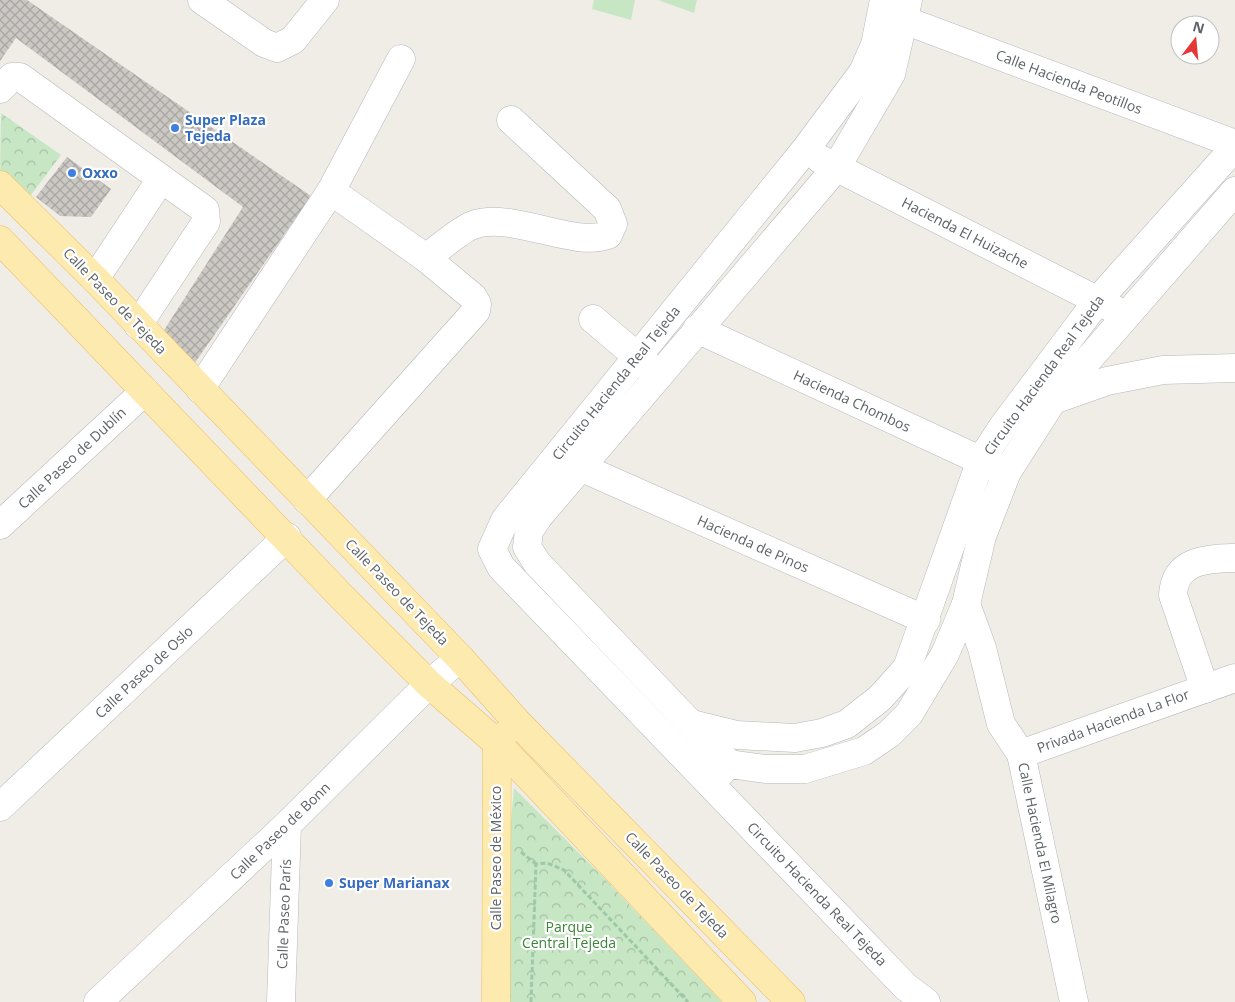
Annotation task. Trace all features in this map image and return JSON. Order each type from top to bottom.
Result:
[{"type":"main road","name":"Calle Paseo de Tejeda","points":[[0,185],[95,279],[460,658],[517,722],[791,1002]]},
{"type":"main road","points":[[1,243],[429,684],[497,743],[742,1002]]},
{"type":"main road","points":[[342,596],[374,570]]},
{"type":"main road","points":[[497,743],[517,722]]},
{"type":"main road","name":"Calle Paseo de México","points":[[496,1002],[497,743]]},
{"type":"street","points":[[202,0],[264,44],[277,48],[293,40],[324,0]]},
{"type":"street","name":"Circuito Hacienda Real Tejeda","points":[[884,0],[875,45],[863,72],[805,150],[505,520],[492,549],[501,567],[906,987],[926,1002]]},
{"type":"street","name":"Circuito Hacienda Real Tejeda","points":[[906,10],[891,74],[836,168],[580,467],[539,516],[529,531],[526,547],[537,563],[729,764],[765,769],[805,769],[864,751],[889,734],[910,714],[945,654],[966,604],[982,536],[1007,472],[1053,400],[1235,191]]},
{"type":"street","name":"Calle Hacienda Peotillos","points":[[906,10],[1235,145]]},
{"type":"street","points":[[200,389],[331,191],[401,59]]},
{"type":"street","points":[[0,89],[12,77],[20,77],[203,208],[207,218],[138,325]]},
{"type":"street","points":[[426,258],[472,225],[490,222],[528,226],[583,237],[600,238],[608,235],[613,224],[607,209],[511,120]]},
{"type":"street","name":"Circuito Hacienda Real Tejeda","points":[[692,724],[737,735],[795,738],[822,733],[847,724],[880,698],[907,668],[926,620],[981,460],[1004,425],[1098,300],[1235,145]]},
{"type":"street","name":"Hacienda El Huizache","points":[[805,150],[836,168],[1098,300],[1126,316]]},
{"type":"street","points":[[95,279],[161,179]]},
{"type":"street","points":[[307,500],[476,311],[477,304],[474,297],[426,258],[331,191]]},
{"type":"street","points":[[593,319],[659,374]]},
{"type":"street","name":"Hacienda Chombos","points":[[697,329],[1007,472]]},
{"type":"street","points":[[1053,400],[1107,382],[1163,370],[1235,368]]},
{"type":"street","name":"Calle Paseo de Dublín","points":[[0,525],[145,391]]},
{"type":"street","name":"Hacienda de Pinos","points":[[580,467],[926,620]]},
{"type":"street","name":"Calle Paseo de Oslo","points":[[0,807],[287,537]]},
{"type":"street","points":[[1205,689],[1173,595],[1173,584],[1178,574],[1202,560],[1235,558]]},
{"type":"street","name":"Calle Hacienda El Milagro","points":[[966,604],[982,648],[1001,724],[1021,754],[1074,1002]]},
{"type":"street","name":"Calle Paseo de Bonn","points":[[98,1002],[287,825],[429,684],[460,658]]},
{"type":"street","name":"Privada Hacienda La Flor","points":[[1021,754],[1235,678]]},
{"type":"street","points":[[672,743],[692,724]]},
{"type":"street","points":[[710,783],[729,764]]},
{"type":"street","name":"Calle Paseo París","points":[[281,1002],[287,825]]},
{"type":"path","points":[[531,1002],[536,864],[547,863],[564,870],[688,1002]]},
{"type":"green space","points":[[594,0],[635,0],[631,20],[592,9]]},
{"type":"green space","points":[[658,0],[697,0],[694,13]]},
{"type":"green space","points":[[1,113],[61,155],[28,199],[0,177]]},
{"type":"green space","name":"Parque Central Tejeda","points":[[514,788],[603,877],[722,1002],[501,1002],[504,898]]},
{"type":"building","name":"Super Plaza Tejeda","points":[[0,0],[27,0],[311,196],[192,367],[159,338],[243,207],[16,38],[0,61]]},
{"type":"building","name":"Oxxo","points":[[67,157],[111,189],[91,217],[60,216],[36,197]]},
{"type":"place","name":"Super Plaza Tejeda","points":[[175,128]]},
{"type":"place","name":"Oxxo","points":[[72,173]]},
{"type":"place","name":"Super Marianax","points":[[329,883]]}]
